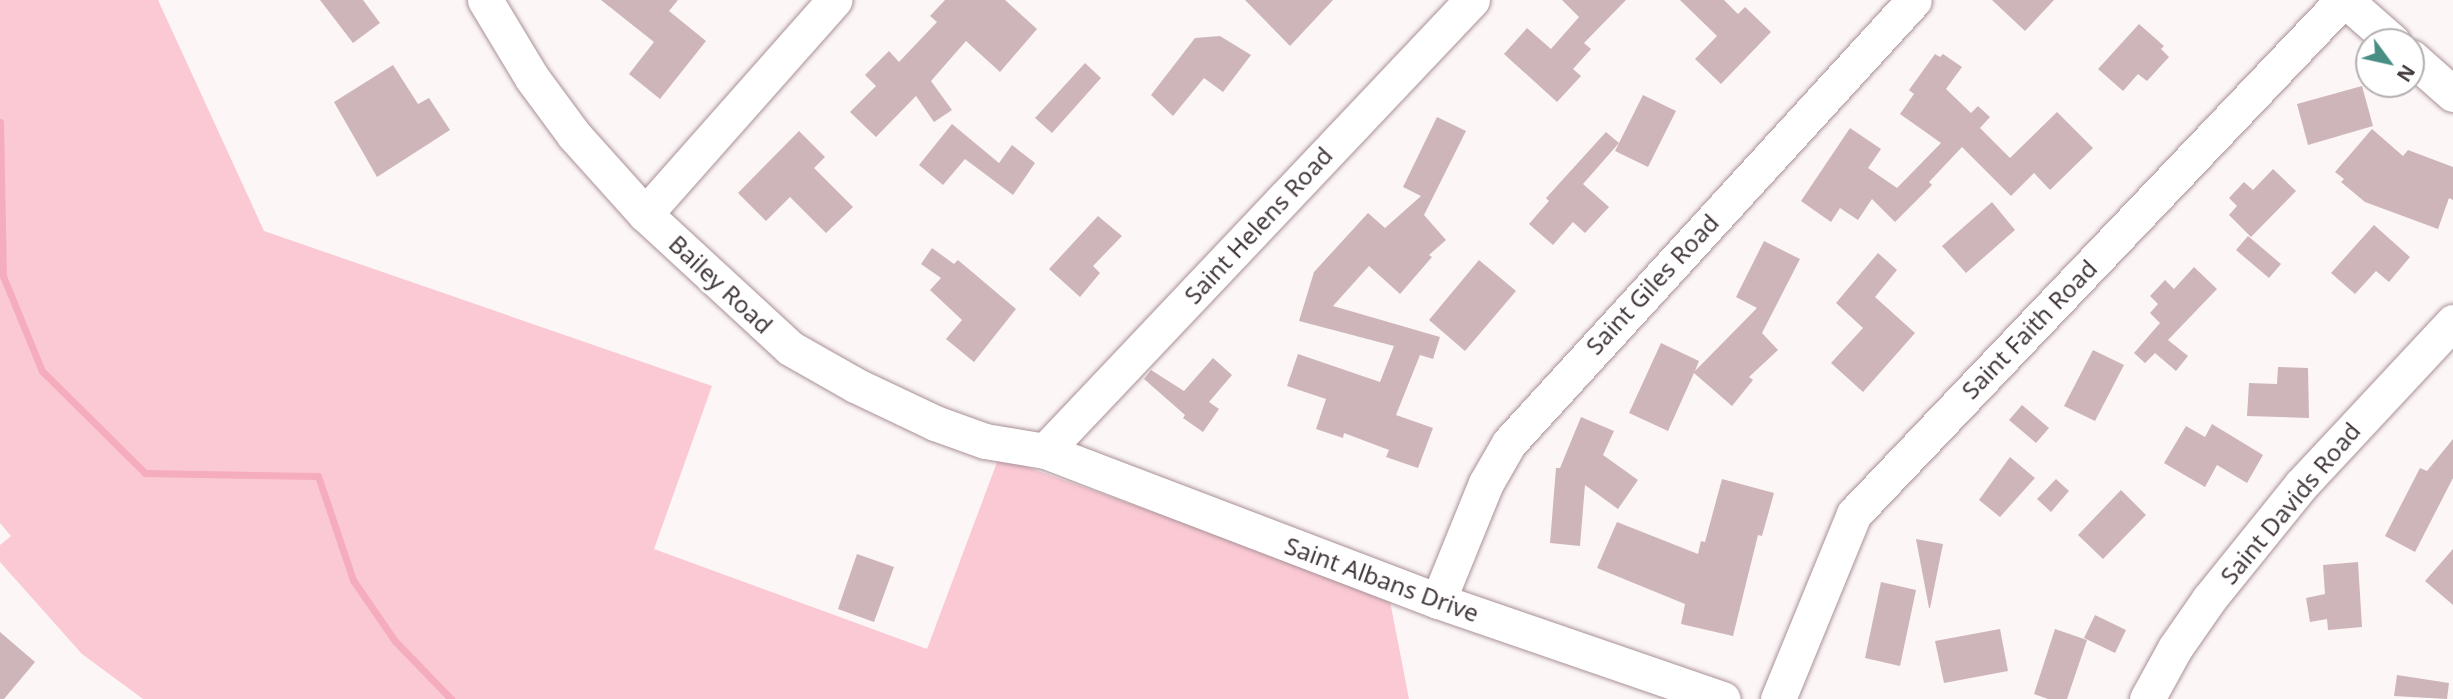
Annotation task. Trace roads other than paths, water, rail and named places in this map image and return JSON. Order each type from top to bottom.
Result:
[{"type":"street","name":"Bailey Road","points":[[485,0],[532,78],[573,135],[645,214],[790,348],[855,386],[935,423],[985,441],[1045,451]]},
{"type":"street","points":[[645,214],[834,0]]},
{"type":"street","name":"Saint Helens Road","points":[[1045,451],[1472,0]]},
{"type":"street","name":"Saint Giles Road","points":[[1438,601],[1486,483],[1522,426],[1914,0]]},
{"type":"street","points":[[2344,0],[2377,28]]},
{"type":"street","name":"Saint Faith Road","points":[[1778,699],[1854,514],[2344,0]]},
{"type":"street","points":[[2425,69],[2453,94]]},
{"type":"street","name":"Saint Davids Road","points":[[2147,699],[2175,648],[2208,599],[2284,506],[2388,388],[2453,322]]},
{"type":"street","name":"Saint Albans Drive","points":[[1045,451],[1438,601],[1723,699]]},
{"type":"waterway","points":[[0,122],[3,276],[42,371],[145,473],[318,476],[353,580],[395,641],[451,699]]}]
